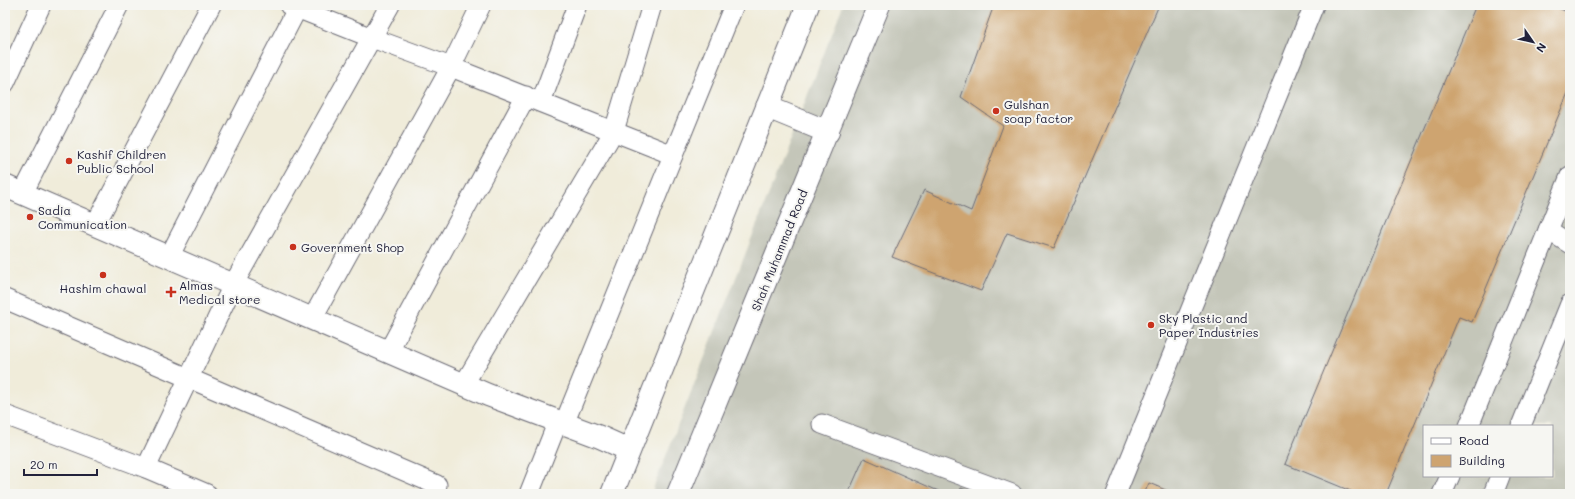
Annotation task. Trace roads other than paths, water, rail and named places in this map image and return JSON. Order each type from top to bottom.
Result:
[{"type":"street","points":[[5,83],[41,5]]},
{"type":"street","points":[[119,5],[14,190],[388,352],[629,450]]},
{"type":"street","points":[[95,224],[211,5]]},
{"type":"street","points":[[146,468],[233,285],[390,5]]},
{"type":"street","points":[[312,319],[451,67],[481,5]]},
{"type":"street","points":[[388,352],[533,99],[577,5]]},
{"type":"street","points":[[464,384],[614,131],[652,5]]},
{"type":"street","points":[[529,494],[561,422],[673,155],[734,5]]},
{"type":"street","points":[[612,494],[808,5]]},
{"type":"street","name":"Shah Muhammad Road","points":[[678,494],[879,5]]},
{"type":"street","points":[[1116,494],[1314,5]]},
{"type":"street","points":[[169,257],[295,6],[372,38],[451,67],[673,155]]},
{"type":"street","points":[[767,107],[828,132]]},
{"type":"street","points":[[1469,425],[1570,176]]},
{"type":"street","points":[[1548,230],[1570,244]]},
{"type":"street","points":[[5,300],[189,377],[437,485]]},
{"type":"street","points":[[1521,425],[1570,304]]},
{"type":"street","points":[[5,415],[146,468],[167,486],[207,494]]},
{"type":"street","points":[[822,424],[1012,494]]},
{"type":"street","points":[[1442,494],[1450,477]]},
{"type":"street","points":[[1493,494],[1500,477]]},
{"type":"place","name":"Gulshan soap factor","points":[[996,111]]},
{"type":"place","name":"Kashif Children Public School","points":[[69,161]]},
{"type":"place","name":"Sadia Communication","points":[[30,217]]},
{"type":"place","name":"Government Shop","points":[[293,247]]},
{"type":"place","name":"Hashim chawal","points":[[103,275]]},
{"type":"place","name":"Almas Medical store","points":[[171,292]]},
{"type":"place","name":"Sky Plastic and Paper Industries","points":[[1151,325]]}]
